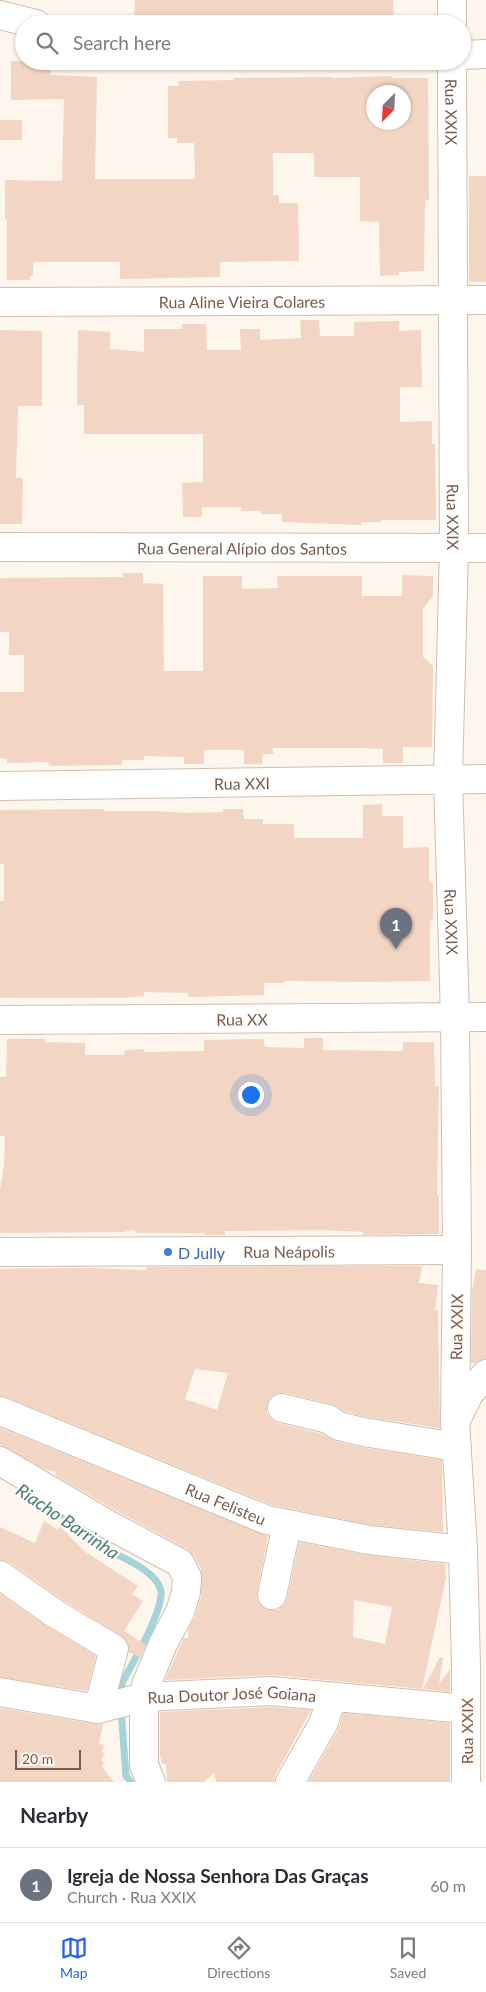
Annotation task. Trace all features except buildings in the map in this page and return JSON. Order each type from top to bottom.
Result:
[{"type":"street","points":[[452,0],[452,15]]},
{"type":"street","points":[[0,15],[15,19]]},
{"type":"street","points":[[471,55],[486,54]]},
{"type":"street","name":"Rua XXIX","points":[[452,70],[454,549],[448,779],[455,1018],[456,1434],[463,1550],[476,1674],[466,1710],[466,1782]]},
{"type":"street","name":"Rua Aline Vieira Colares","points":[[0,302],[486,300]]},
{"type":"street","name":"Rua General Alípio dos Santos","points":[[0,547],[486,548]]},
{"type":"street","name":"Rua XXI","points":[[0,786],[486,780]]},
{"type":"street","name":"Rua XX","points":[[0,1020],[486,1017]]},
{"type":"street","name":"Rua Neápolis","points":[[0,1252],[457,1250]]},
{"type":"street","points":[[282,1408],[328,1419],[339,1426],[363,1432],[456,1434],[480,1392]]},
{"type":"street","name":"Rua Felisteu","points":[[0,1411],[267,1520],[369,1540],[463,1550]]},
{"type":"street","points":[[0,1461],[109,1526],[180,1563],[187,1577],[186,1592],[180,1612],[163,1644],[146,1685],[144,1697],[144,1765],[151,1782]]},
{"type":"street","points":[[272,1595],[287,1524]]},
{"type":"street","points":[[0,1575],[54,1613],[114,1649],[98,1709]]},
{"type":"street","name":"Rua Doutor José Goiana","points":[[0,1692],[98,1709],[144,1697],[271,1691],[466,1710]]},
{"type":"street","points":[[290,1782],[323,1724],[332,1697]]},
{"type":"waterway","name":"Riacho Barrinha","points":[[53,1506],[93,1541],[145,1571],[154,1578],[160,1587],[159,1606],[145,1640],[122,1683],[121,1696]]},
{"type":"waterway","name":"Riacho Barrinha","points":[[121,1709],[126,1776],[131,1782]]},
{"type":"place","name":"Igreja de Nossa Senhora Das Graças","points":[[396,949]]},
{"type":"place","name":"D Jully","points":[[168,1252]]}]
